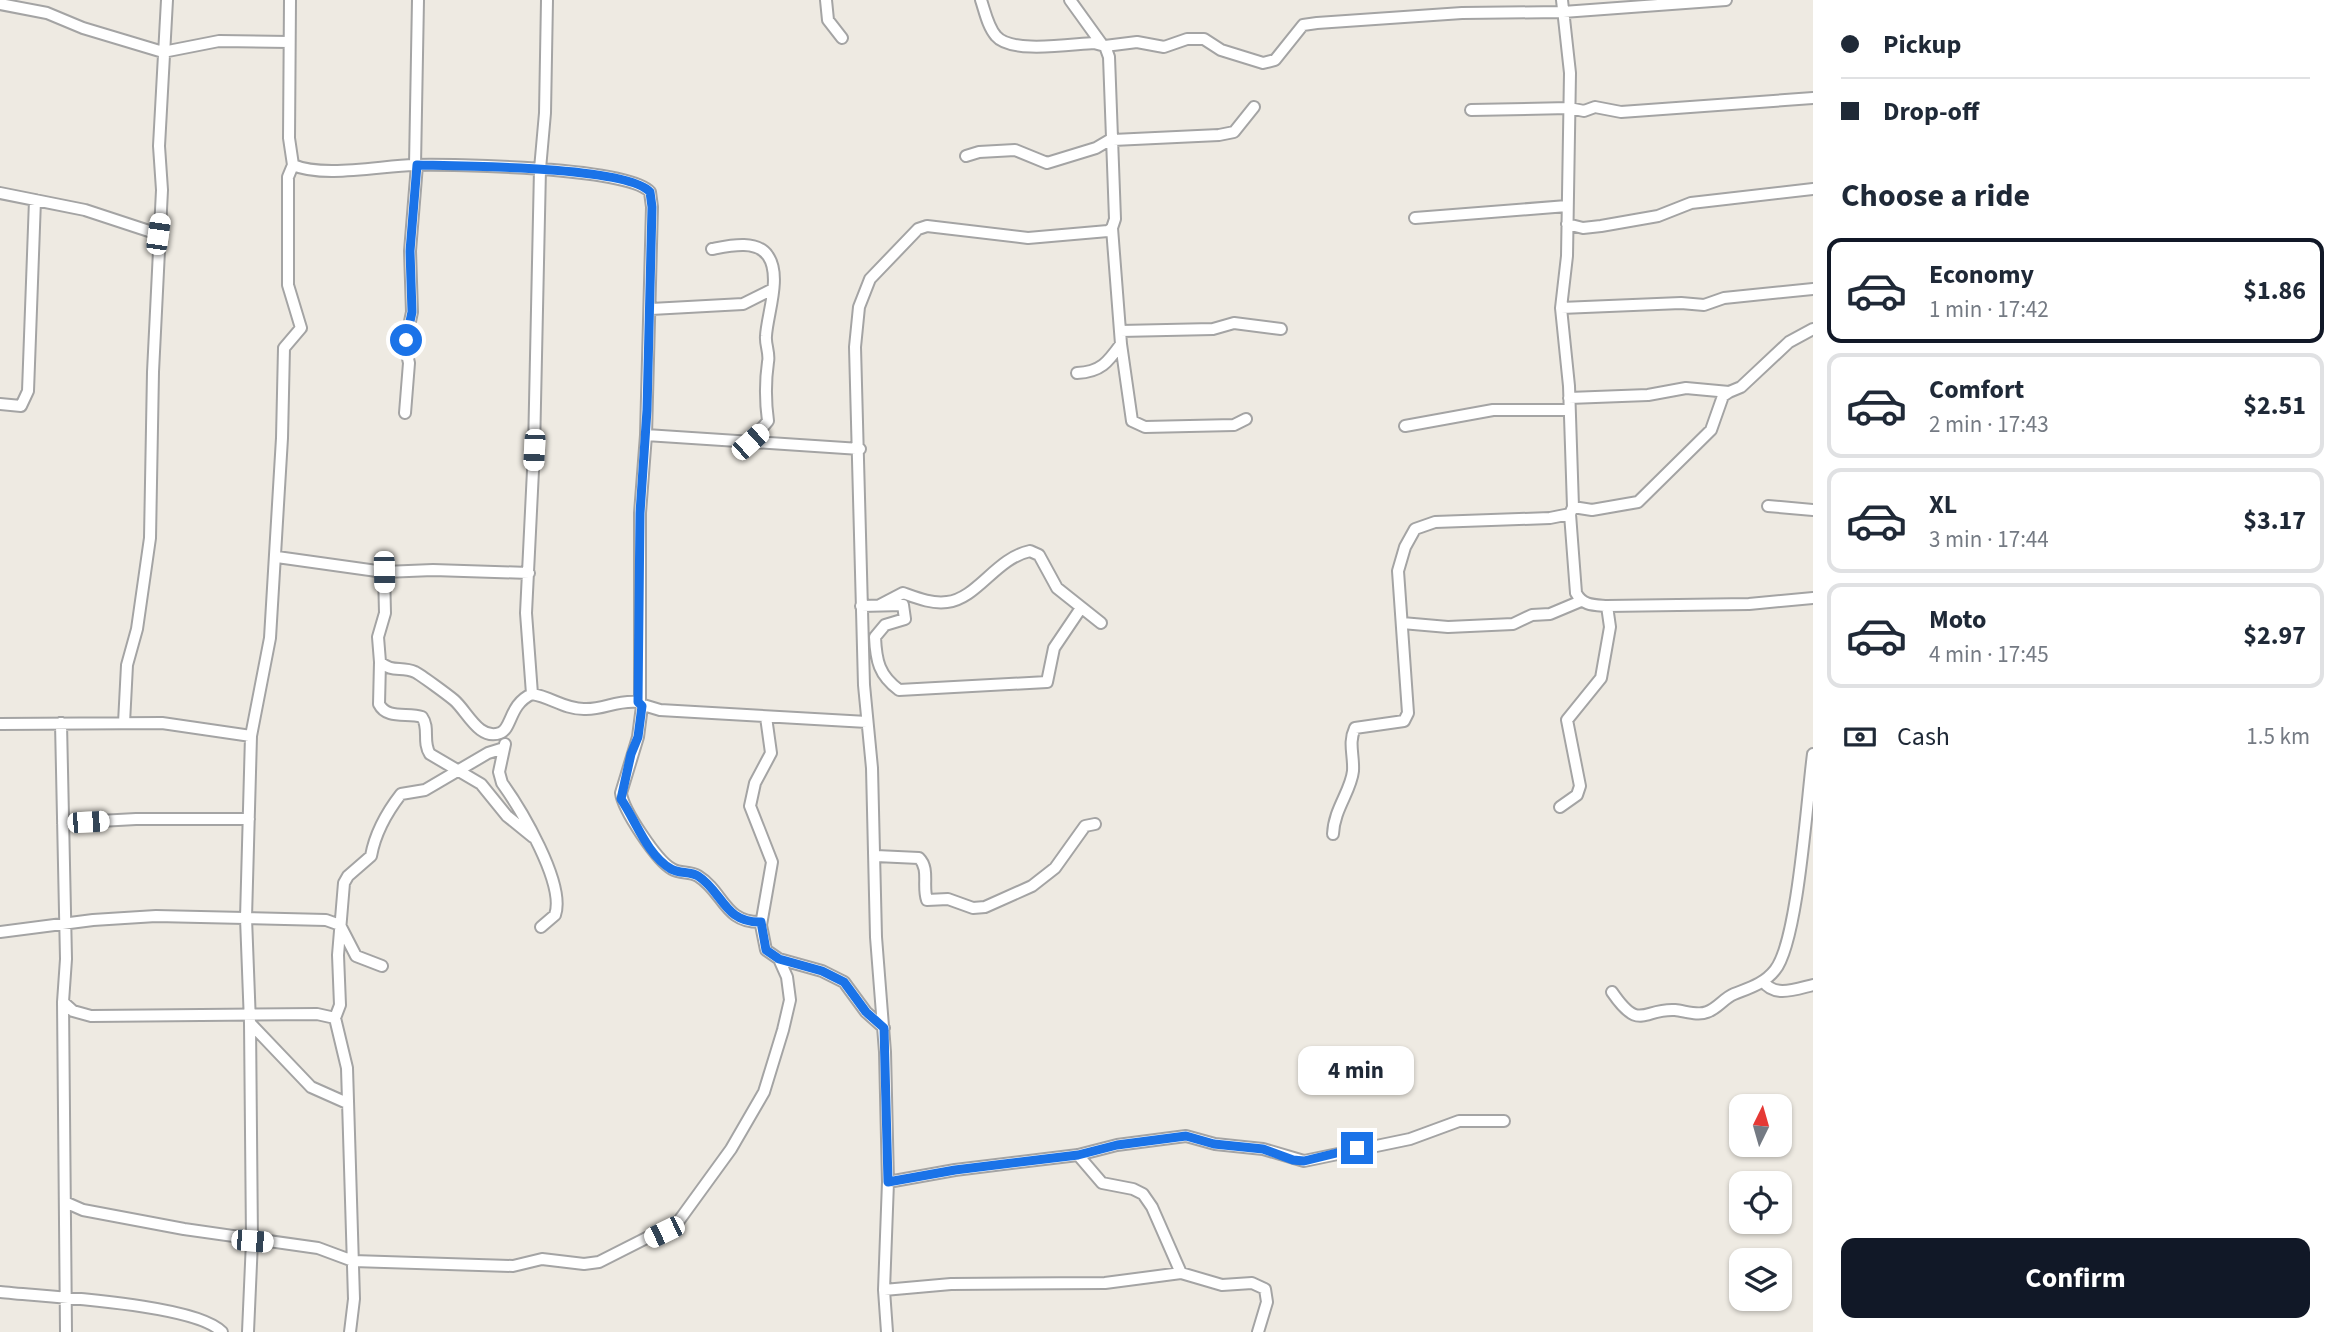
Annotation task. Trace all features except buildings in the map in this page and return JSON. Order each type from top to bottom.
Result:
[{"type":"street","points":[[47,13],[48,0]]},
{"type":"street","points":[[124,723],[127,666],[136,629],[150,538],[158,234],[162,190],[159,146],[167,0]]},
{"type":"street","points":[[248,1332],[252,1241],[246,918],[251,736],[270,638],[277,557],[284,348],[301,328],[288,285],[288,177],[293,164],[289,138],[290,0]]},
{"type":"street","points":[[405,413],[409,363],[405,345],[412,312],[410,251],[416,165],[418,0]]},
{"type":"street","points":[[532,694],[526,613],[547,0]]},
{"type":"street","points":[[826,0],[828,20],[842,38]]},
{"type":"street","points":[[981,0],[992,31],[1006,44],[1019,46],[1137,42],[1164,47],[1194,38],[1204,39],[1221,50],[1263,63],[1275,60],[1284,45],[1295,38],[1297,31],[1310,24],[1562,6],[1726,0]]},
{"type":"street","points":[[1070,0],[1103,44],[1109,57],[1115,212],[1112,228],[1121,344],[1132,421],[1145,427],[1234,425],[1246,419]]},
{"type":"street","points":[[0,4],[47,13],[83,28],[163,52],[219,41],[289,42]]},
{"type":"street","points":[[1562,6],[1570,73],[1567,224],[1561,308],[1569,398],[1576,593],[1581,601]]},
{"type":"street","points":[[1472,110],[1569,108],[1584,111],[1595,107],[1620,112],[1813,98]]},
{"type":"street","points":[[965,156],[979,152],[1015,150],[1047,163],[1096,148],[1113,139],[1219,135],[1234,132],[1254,107]]},
{"type":"street","points":[[293,164],[311,170],[416,165],[540,169],[632,181],[650,192],[651,309],[640,513],[640,704],[638,737],[621,793],[638,830],[654,853],[671,869],[697,876],[739,919],[761,922]]},
{"type":"street","points":[[1567,224],[1583,228],[1601,226],[1658,216],[1691,203],[1813,189]]},
{"type":"street","points":[[0,193],[85,210],[158,234]]},
{"type":"street","points":[[0,404],[21,406],[28,391],[33,322],[35,200]]},
{"type":"street","points":[[1415,218],[1567,206]]},
{"type":"street","points":[[887,1332],[884,1290],[888,1182],[884,1028],[876,937],[876,856],[858,533],[860,449],[855,347],[859,307],[870,279],[911,234],[927,226],[1028,238],[1061,237],[1112,228]]},
{"type":"street","points":[[712,249],[737,244],[760,250],[769,256],[773,308],[765,337],[769,359],[764,391],[768,421],[750,442]]},
{"type":"street","points":[[651,309],[743,304],[773,289]]},
{"type":"street","points":[[1561,308],[1681,303],[1704,305],[1724,298],[1813,289]]},
{"type":"street","points":[[1120,331],[1213,329],[1234,323],[1281,329]]},
{"type":"street","points":[[1333,834],[1336,814],[1351,781],[1350,737],[1355,728],[1397,724],[1404,721],[1408,713],[1400,559],[1410,538],[1422,525],[1592,510],[1638,502],[1711,430],[1723,396],[1741,387],[1790,342],[1813,329]]},
{"type":"street","points":[[1077,373],[1093,372],[1104,367],[1121,344]]},
{"type":"street","points":[[1569,398],[1648,395],[1686,388],[1729,391]]},
{"type":"street","points":[[1405,426],[1493,410],[1569,410]]},
{"type":"street","points":[[646,435],[860,449]]},
{"type":"street","points":[[1768,506],[1813,510]]},
{"type":"street","points":[[877,606],[903,593],[930,602],[948,602],[963,596],[998,565],[1030,551],[1039,555],[1057,589],[1101,624]]},
{"type":"street","points":[[277,557],[384,572],[433,570],[529,573]]},
{"type":"street","points":[[384,572],[385,613],[378,637],[379,704],[382,710],[422,717],[426,724],[425,747],[430,754],[461,770],[492,793],[507,816],[533,837]]},
{"type":"street","points":[[1402,623],[1448,627],[1513,624],[1532,615],[1550,614],[1581,601],[1607,606],[1749,604],[1813,598]]},
{"type":"street","points":[[861,606],[903,605],[905,609],[905,620],[885,625],[874,637],[877,665],[889,682],[899,690],[1047,682],[1054,648],[1081,607]]},
{"type":"street","points":[[1560,807],[1577,794],[1580,786],[1567,720],[1601,678],[1609,627],[1607,606]]},
{"type":"street","points":[[380,662],[392,670],[417,673],[464,709],[480,730],[492,734],[501,733],[508,727]]},
{"type":"street","points":[[541,927],[555,915],[558,907],[547,866],[502,783],[499,772],[508,727],[517,702],[532,694],[565,707],[584,709],[620,700],[766,717],[867,722]]},
{"type":"street","points":[[766,717],[771,753],[755,783],[750,806],[772,862],[761,922],[766,950],[779,959],[822,971],[844,982],[866,1012],[884,1028]]},
{"type":"street","points":[[61,723],[66,959],[63,1002],[67,1203],[66,1332]]},
{"type":"street","points":[[0,724],[162,723],[251,736]]},
{"type":"street","points":[[350,1332],[353,1261],[347,1068],[335,1018],[340,1005],[340,925],[344,883],[348,876],[371,856],[373,843],[393,805],[405,792],[425,790],[488,753],[504,748]]},
{"type":"street","points":[[1612,992],[1631,1013],[1640,1017],[1665,1009],[1705,1013],[1732,995],[1763,981],[1777,968],[1786,947],[1809,817],[1813,754]]},
{"type":"street","points":[[63,823],[136,819],[249,820]]},
{"type":"street","points":[[876,856],[919,859],[925,871],[924,889],[927,900],[948,899],[973,908],[985,906],[1032,886],[1055,868],[1085,826],[1095,824]]},
{"type":"street","points":[[0,932],[156,916],[326,920],[340,925],[356,956],[382,966]]},
{"type":"street","points":[[67,1203],[83,1210],[252,1241],[318,1248],[353,1261],[513,1266],[542,1259],[590,1264],[619,1254],[678,1222],[725,1160],[767,1083],[790,1000],[788,977],[779,959]]},
{"type":"street","points":[[1763,981],[1771,990],[1780,992],[1813,985]]},
{"type":"street","points":[[63,1002],[73,1011],[92,1016],[249,1020],[325,1014],[335,1018]]},
{"type":"street","points":[[249,1020],[312,1087],[348,1103]]},
{"type":"street","points":[[888,1182],[955,1170],[1078,1155],[1117,1145],[1186,1136],[1214,1144],[1263,1149],[1304,1161],[1410,1139],[1459,1121],[1504,1121]]},
{"type":"street","points":[[1078,1155],[1102,1183],[1133,1189],[1143,1194],[1181,1273]]},
{"type":"street","points":[[884,1290],[951,1283],[1105,1283],[1181,1273],[1214,1283],[1252,1283],[1265,1289],[1267,1301],[1258,1332]]},
{"type":"street","points":[[0,1292],[194,1317],[215,1325],[222,1332]]},
{"type":"route","points":[[406,340],[412,312],[410,251],[417,165],[540,169],[632,181],[646,187],[650,192],[651,309],[640,513],[638,702],[642,706],[638,737],[631,754],[621,799],[633,816],[638,830],[666,865],[678,872],[697,876],[739,919],[761,922],[766,950],[779,959],[822,971],[850,986],[860,1005],[884,1028],[888,1182],[955,1170],[1078,1155],[1117,1145],[1186,1136],[1214,1144],[1263,1149],[1293,1160],[1304,1161],[1357,1148]]}]
